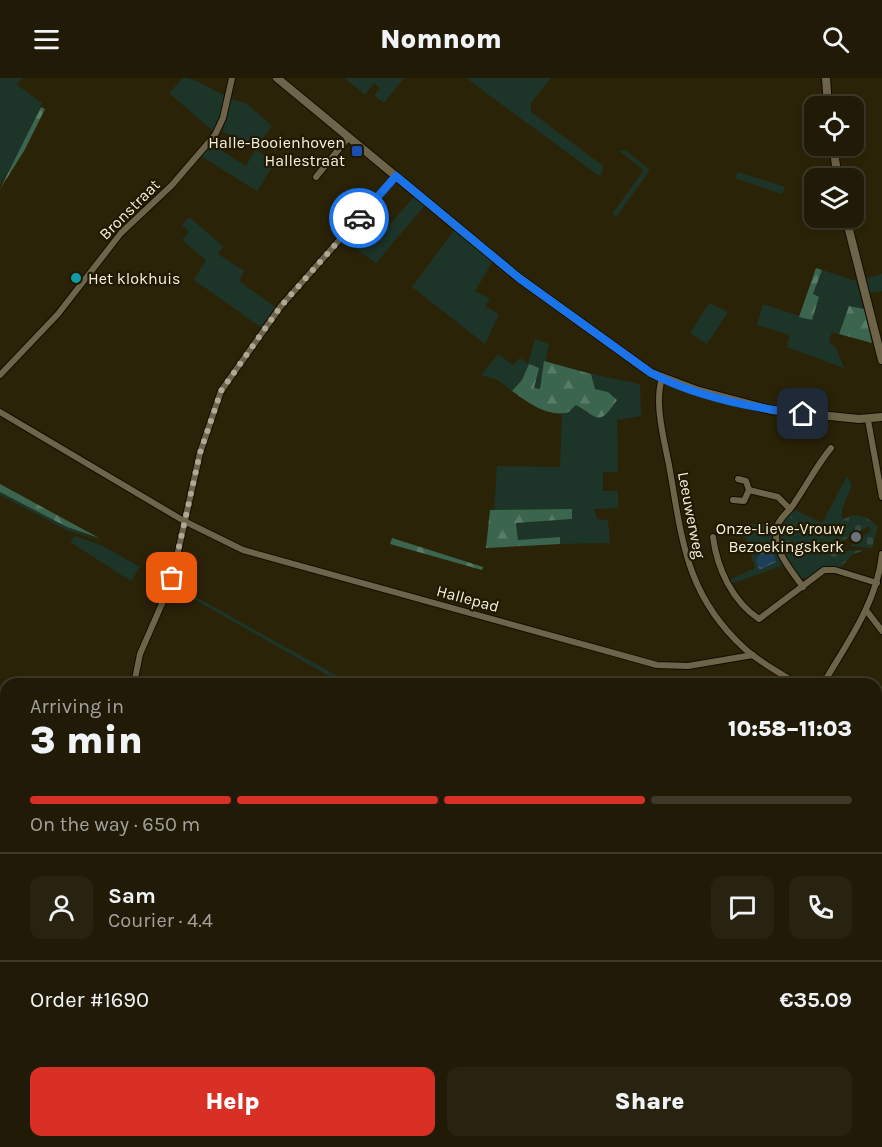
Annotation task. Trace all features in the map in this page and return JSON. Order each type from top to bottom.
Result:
[{"type":"street","name":"Bronstraat","points":[[0,375],[58,314],[121,232],[172,185],[215,135],[223,118],[232,78]]},
{"type":"street","points":[[277,78],[519,278],[639,365],[662,378],[771,410],[868,420],[882,417]]},
{"type":"street","points":[[826,78],[827,96]]},
{"type":"street","points":[[316,177],[348,138]]},
{"type":"street","points":[[135,678],[140,654],[171,583],[209,419],[230,375],[281,306],[396,176]]},
{"type":"street","points":[[849,228],[882,360]]},
{"type":"street","name":"Leeuwerweg","points":[[662,378],[659,389],[662,427],[691,575],[713,614],[753,655],[788,678]]},
{"type":"street","points":[[0,412],[184,521]]},
{"type":"street","points":[[868,420],[882,497]]},
{"type":"street","points":[[803,587],[783,559],[777,538],[778,523],[790,509],[814,468],[831,448]]},
{"type":"street","points":[[733,500],[744,501],[749,490],[746,481],[738,479]]},
{"type":"street","points":[[749,490],[778,497],[790,509]]},
{"type":"street","name":"Hallepad","points":[[184,521],[243,550],[509,622],[637,661],[657,665],[688,666],[753,655]]},
{"type":"street","points":[[713,537],[722,573],[740,600],[759,619],[828,569],[877,583]]},
{"type":"street","points":[[826,678],[866,610],[877,583],[882,554]]},
{"type":"street","points":[[866,610],[882,631]]},
{"type":"green space","points":[[0,78],[23,78],[16,84],[42,103],[16,159],[0,185]]},
{"type":"green space","points":[[183,78],[194,80],[225,95],[220,118],[213,131],[169,93]]},
{"type":"green space","points":[[345,78],[404,78],[384,103],[374,96],[380,88],[374,83],[365,95]]},
{"type":"green space","points":[[466,78],[551,78],[531,103],[531,112],[602,165],[603,171],[599,176]]},
{"type":"green space","points":[[230,99],[246,103],[272,126],[255,149],[275,163],[257,191],[201,156],[211,144],[246,166],[255,150],[222,131]]},
{"type":"green space","points":[[41,107],[45,109],[24,151],[0,189]]},
{"type":"green space","points":[[625,150],[650,170],[616,217],[612,214],[644,170],[619,151]]},
{"type":"green space","points":[[738,172],[785,187],[782,194],[735,178]]},
{"type":"green space","points":[[415,196],[426,204],[376,263],[346,241],[372,212],[378,217],[378,228],[386,228]]},
{"type":"green space","points":[[189,217],[223,246],[218,254],[244,271],[239,281],[275,307],[262,328],[194,280],[206,260],[182,240],[189,232],[182,225]]},
{"type":"green space","points":[[455,229],[493,261],[475,291],[490,299],[485,306],[499,314],[485,344],[412,287]]},
{"type":"green space","points":[[816,268],[822,270],[813,294],[819,297],[812,320],[799,317]]},
{"type":"green space","points":[[822,270],[856,281],[864,309],[849,306],[839,334],[832,332],[829,342],[836,348],[844,368],[787,347],[790,335],[757,325],[763,304],[812,320],[813,294]]},
{"type":"green space","points":[[882,274],[882,291],[867,293],[863,279]]},
{"type":"green space","points":[[709,303],[728,312],[707,344],[690,333]]},
{"type":"green space","points":[[849,306],[864,309],[872,343],[839,334]]},
{"type":"green space","points":[[535,339],[549,344],[540,389],[534,388],[529,365],[522,380],[512,391],[498,380],[481,375],[498,354],[513,365],[520,358],[528,364]]},
{"type":"green space","points":[[544,361],[591,374],[595,389],[608,392],[617,400],[606,414],[598,418],[576,405],[565,413],[550,412],[536,407],[512,391],[522,380],[529,364],[539,368],[534,388],[540,389]]},
{"type":"green space","points":[[591,374],[640,384],[641,416],[617,420],[618,472],[603,472],[603,491],[618,491],[618,508],[594,509],[597,519],[608,520],[610,543],[560,544],[560,537],[518,540],[516,523],[572,519],[572,509],[494,510],[497,466],[560,467],[562,413],[567,413],[576,405],[587,413],[608,392],[595,389]]},
{"type":"green space","points":[[847,476],[852,485],[842,509],[842,520],[825,541],[827,554],[841,567],[839,570],[822,568],[808,578],[801,578],[788,561],[781,546],[779,532],[782,523],[793,509],[822,523]]},
{"type":"green space","points":[[0,484],[99,538],[67,527],[0,492]]},
{"type":"green space","points":[[0,492],[67,527],[105,542],[66,530],[0,495]]},
{"type":"green space","points":[[572,509],[572,519],[516,523],[518,540],[560,537],[560,544],[486,548],[490,510]]},
{"type":"green space","points":[[789,515],[802,525],[820,531],[822,548],[791,559],[782,525]]},
{"type":"green space","points":[[853,515],[865,517],[878,526],[872,548],[850,546],[871,531],[869,526],[840,542],[845,551],[866,550],[853,554],[841,567],[827,554],[825,541],[842,520]]},
{"type":"green space","points":[[729,524],[775,524],[784,565],[731,584],[729,580],[755,568],[744,533],[727,536]]},
{"type":"green space","points":[[75,536],[101,545],[140,567],[131,581],[70,542]]},
{"type":"green space","points":[[392,538],[483,567],[482,570],[390,544]]},
{"type":"green space","points":[[171,586],[176,586],[341,678],[332,678]]},
{"type":"water","points":[[762,551],[773,551],[776,562],[759,570],[756,560]]},
{"type":"way so far","points":[[172,578],[200,453],[214,404],[230,375],[281,306],[359,218]]},
{"type":"place","name":"Halle-Booienhoven Hallestraat","points":[[357,151]]},
{"type":"place","name":"Het klokhuis","points":[[76,278]]},
{"type":"place","name":"Onze-Lieve-Vrouw Bezoekingskerk","points":[[856,537]]},
{"type":"route","points":[[359,218],[396,176],[519,278],[651,373],[675,383],[744,404],[803,414]]}]
